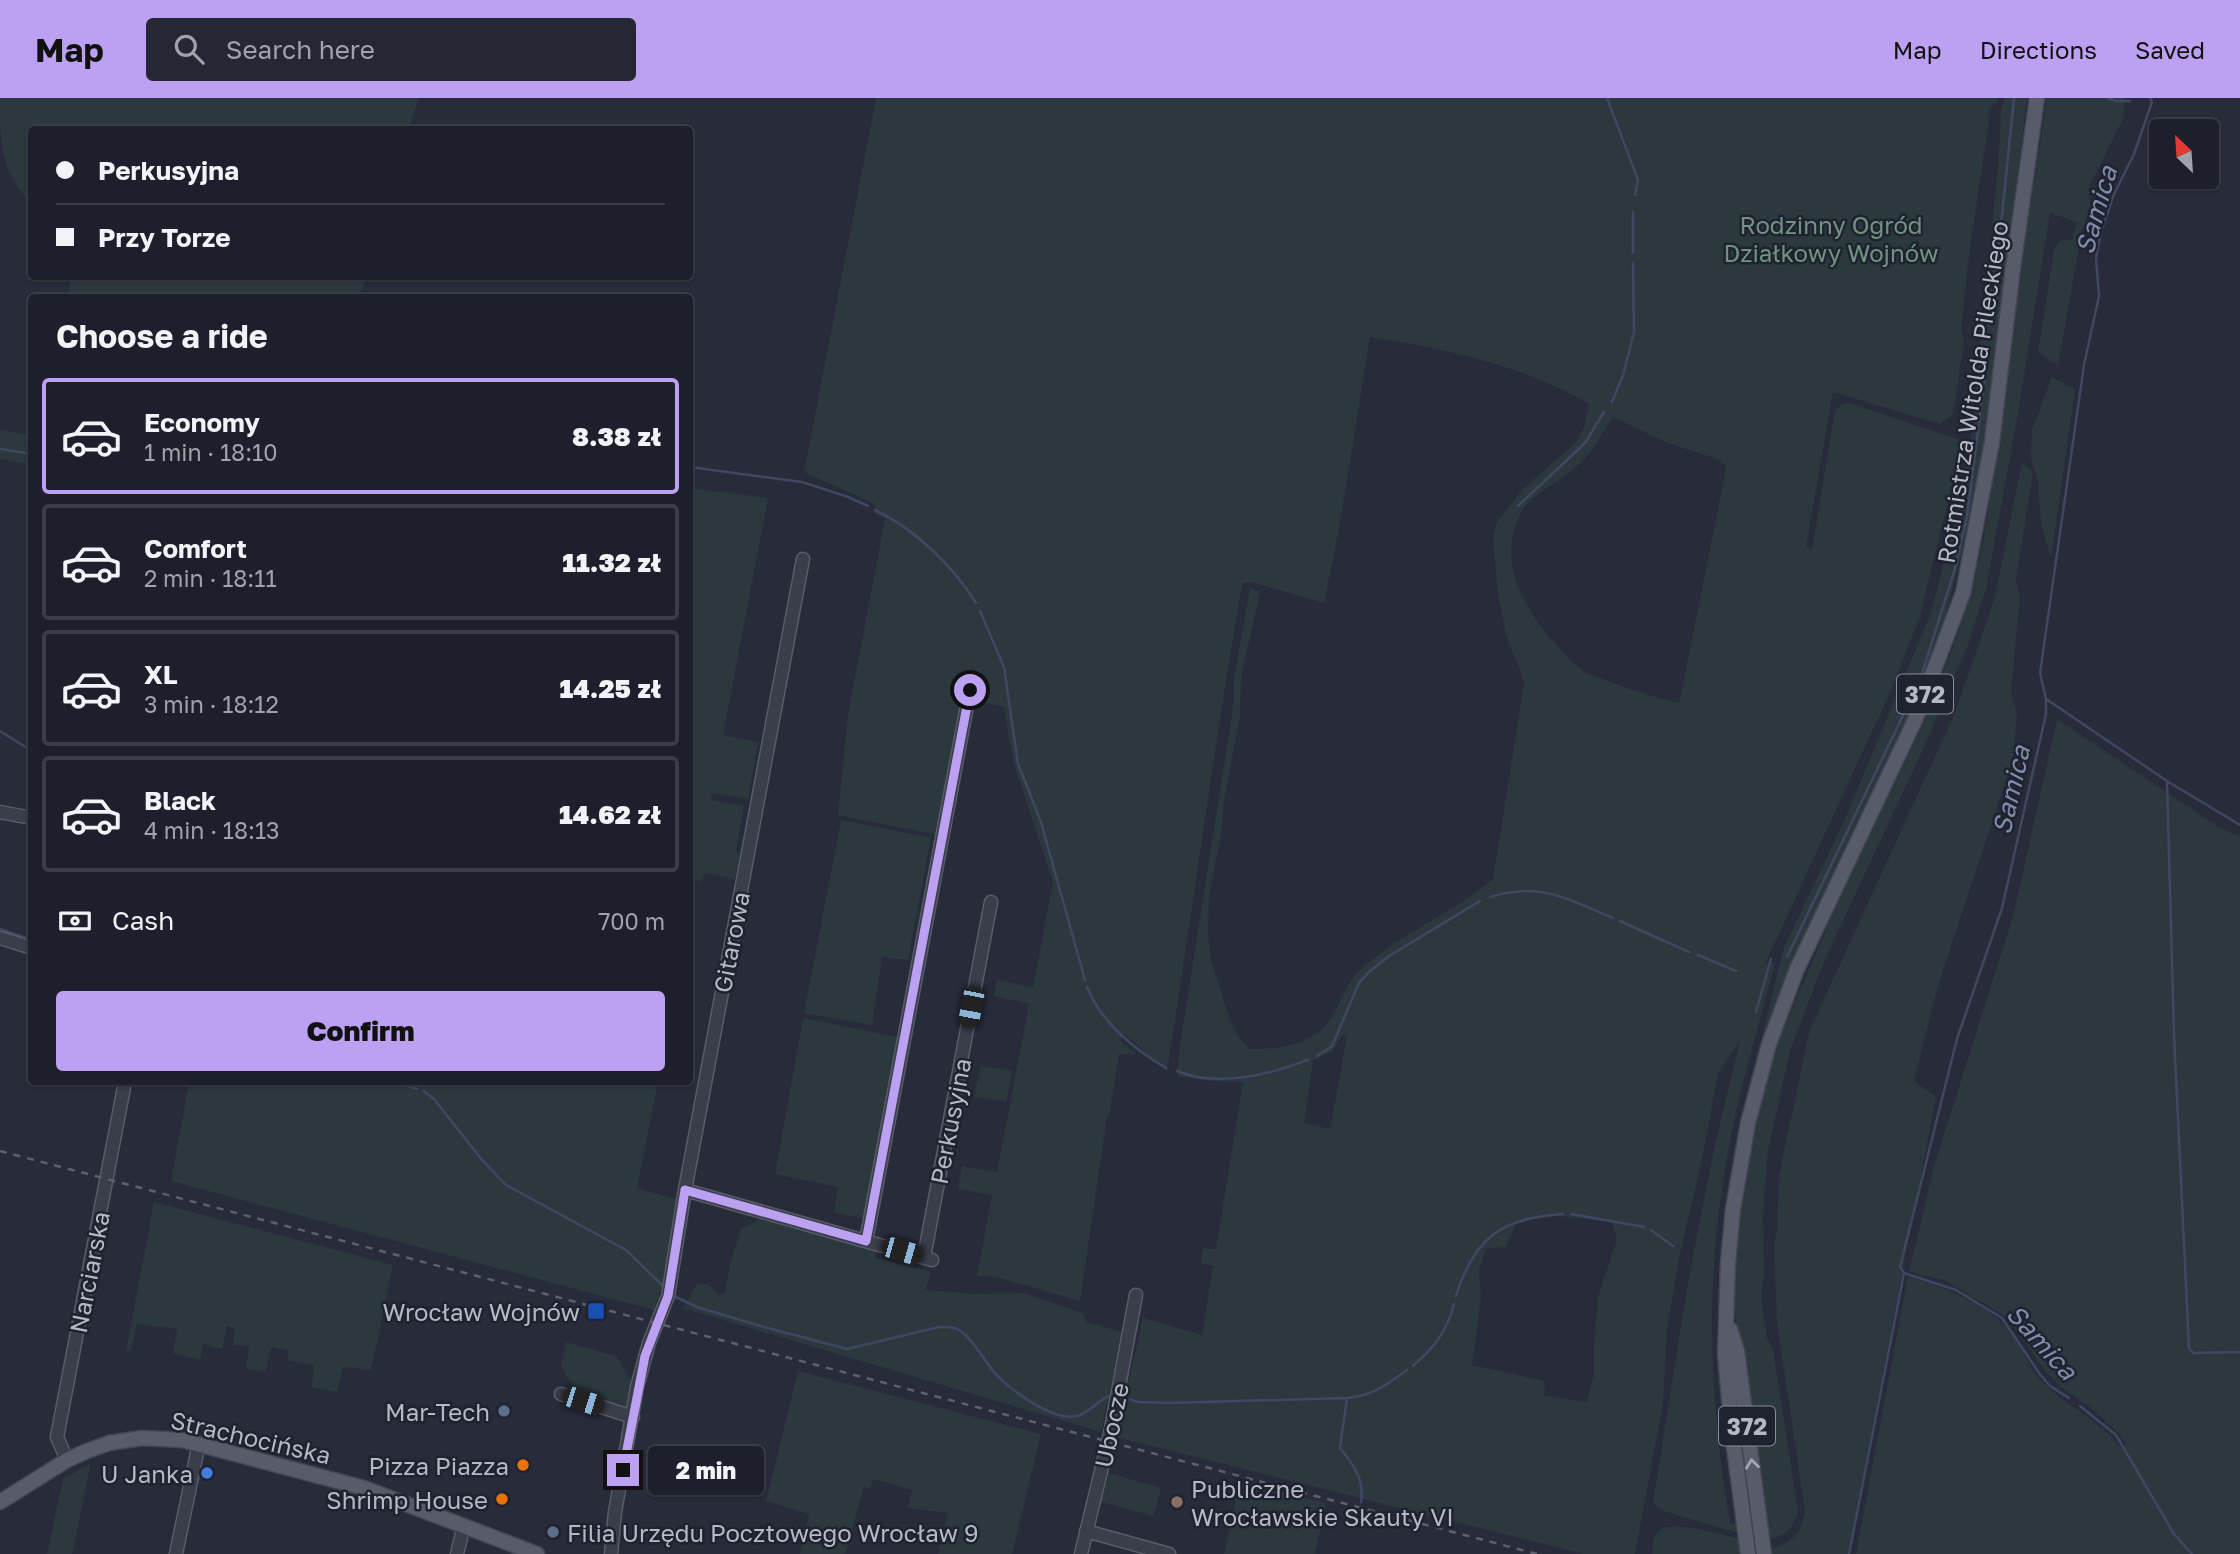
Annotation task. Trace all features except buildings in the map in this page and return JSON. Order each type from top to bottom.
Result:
[{"type":"main road","name":"Rotmistrza Witolda Pileckiego","points":[[1748,1554],[1726,1367],[1728,1263],[1740,1164],[1757,1085],[1797,969],[1916,718],[1963,593],[1992,442],[2037,98]]},
{"type":"main road","name":"Rotmistrza Witolda Pileckiego","points":[[1727,1321],[1737,1350],[1764,1554]]},
{"type":"main road","name":"Strachocińska","points":[[0,1502],[66,1460],[109,1443],[142,1438],[182,1440],[364,1488],[537,1554]]},
{"type":"street","name":"Gitarowa","points":[[611,1554],[615,1512],[645,1356],[668,1296],[685,1190],[803,559]]},
{"type":"street","points":[[866,1241],[970,690]]},
{"type":"street","points":[[0,812],[28,817]]},
{"type":"street","name":"Perkusyjna","points":[[685,1190],[928,1259],[991,902]]},
{"type":"street","points":[[0,938],[28,947]]},
{"type":"street","name":"Narciarska","points":[[66,1460],[57,1437],[124,1085]]},
{"type":"street","name":"Ubocze","points":[[1081,1554],[1110,1434],[1136,1295]]},
{"type":"street","points":[[561,1394],[632,1417]]},
{"type":"street","points":[[176,1554],[199,1443]]},
{"type":"street","points":[[457,1554],[464,1525]]},
{"type":"street","points":[[1087,1531],[1169,1554]]},
{"type":"green space","points":[[0,98],[419,98],[410,126],[28,126],[28,199],[8,168],[0,130]]},
{"type":"green space","name":"Rodzinny Ogród Działkowy Wojnów","points":[[876,98],[1998,98],[1997,103],[1989,108],[1970,247],[1961,330],[1964,342],[1953,414],[1940,424],[1833,392],[1806,546],[1812,550],[1835,410],[1843,404],[1850,403],[1960,440],[1961,448],[1920,616],[1892,688],[1765,964],[1775,963],[1740,1095],[1724,1175],[1712,1307],[1714,1392],[1723,1479],[1730,1523],[1768,1534],[1748,1375],[1736,1322],[1733,1278],[1738,1216],[1756,1114],[1778,1041],[1846,883],[1921,729],[1958,634],[1984,539],[2047,98],[2125,98],[2123,119],[2088,189],[2091,206],[2081,235],[2058,366],[2038,352],[2054,250],[2061,240],[2072,240],[2077,222],[2050,213],[1986,589],[1968,645],[1920,756],[1825,959],[1790,1051],[1768,1151],[1761,1297],[1767,1338],[1773,1349],[1798,1511],[1787,1532],[1774,1538],[1752,1536],[1661,1510],[1653,1503],[1688,1282],[1714,1149],[1740,1040],[1718,1073],[1703,1155],[1679,1258],[1667,1329],[1663,1403],[1635,1554],[1584,1554],[1116,1437],[1143,1318],[1202,1335],[1213,1266],[1201,1263],[1203,1248],[1216,1249],[1243,1082],[1177,1076],[1234,701],[1234,678],[1250,588],[1260,592],[1241,677],[1240,716],[1209,895],[1208,934],[1210,956],[1229,1018],[1236,1033],[1250,1049],[1285,1046],[1317,1033],[1331,1018],[1348,985],[1359,971],[1391,946],[1493,879],[1524,684],[1506,635],[1498,596],[1493,537],[1497,522],[1523,489],[1574,444],[1583,430],[1589,404],[1564,390],[1483,360],[1370,337],[1340,523],[1324,603],[1251,582],[1242,584],[1167,1071],[1123,1033],[1121,1041],[1136,1054],[1119,1054],[1080,1301],[997,1277],[977,1276],[992,1195],[958,1189],[962,1166],[997,1172],[1029,1004],[994,996],[997,980],[1033,987],[1053,882],[1013,761],[1004,707],[973,700],[939,835],[838,815],[848,714],[885,519],[874,513],[875,504],[804,472]],"holes":[[[1613,417],[1667,443],[1721,460],[1726,468],[1679,703],[1583,671],[1567,657],[1531,612],[1522,596],[1512,563],[1511,546],[1522,511],[1533,498],[1581,463]],[[1342,1035],[1347,1036],[1330,1129],[1304,1123],[1313,1061],[1333,1051]],[[1560,1216],[1612,1222],[1617,1240],[1598,1297],[1594,1374],[1587,1402],[1544,1396],[1545,1381],[1472,1365],[1481,1298],[1479,1270],[1486,1249],[1506,1247],[1516,1224],[1537,1218]]]},
{"type":"green space","points":[[2005,98],[2027,98],[1976,507],[1943,625],[1911,716],[1754,1069],[1784,947],[1845,819],[1930,615],[1953,529],[1970,446],[1999,154],[2001,109]]},
{"type":"green space","points":[[70,280],[366,280],[360,294],[68,294]]},
{"type":"green space","points":[[2052,377],[2075,390],[2051,558],[2041,524],[2038,482],[2031,458],[2032,430]]},
{"type":"green space","points":[[0,430],[28,435],[28,464],[0,459]]},
{"type":"green space","points":[[2022,463],[2033,472],[2016,579],[2020,598],[2011,691],[2017,716],[2013,759],[1936,992],[1914,1081],[1936,1097],[1848,1554],[1652,1554],[1656,1534],[1661,1529],[1670,1527],[1698,1529],[1774,1548],[1792,1539],[1802,1524],[1805,1511],[1777,1323],[1774,1243],[1779,1176],[1809,1032],[1955,713],[1995,597]]},
{"type":"green space","points":[[693,488],[768,498],[723,735],[758,742],[748,799],[712,793],[711,800],[744,806],[736,852],[740,853],[735,879],[704,873],[702,881],[695,880],[693,893]]},
{"type":"green space","points":[[2057,719],[2220,828],[2240,837],[2240,1554],[1856,1554],[1908,1276],[1964,1297],[1991,1313],[2011,1333],[2032,1368],[2047,1386],[2104,1430],[2121,1448],[2126,1444],[2095,1411],[2060,1386],[2045,1371],[2008,1318],[1944,1280],[1909,1272],[1934,1166],[2014,913]]},
{"type":"green space","points":[[841,820],[931,838],[908,960],[882,957],[872,1025],[804,1013]]},
{"type":"green space","points":[[803,1018],[899,1037],[864,1219],[834,1212],[838,1187],[775,1174]]},
{"type":"green space","points":[[981,1066],[1012,1071],[1006,1102],[974,1097]]},
{"type":"green space","points":[[188,1085],[657,1085],[637,1188],[679,1200],[664,1279],[654,1310],[171,1181]]},
{"type":"green space","points":[[154,1202],[393,1265],[371,1370],[343,1367],[337,1392],[311,1387],[315,1365],[287,1360],[289,1351],[271,1347],[266,1372],[246,1369],[249,1346],[233,1345],[235,1328],[227,1326],[222,1349],[203,1344],[200,1360],[173,1353],[177,1329],[137,1324],[131,1350],[126,1351]]},
{"type":"green space","points":[[760,1219],[876,1250],[875,1258],[931,1272],[925,1290],[976,1294],[1024,1293],[1082,1313],[1087,1322],[1122,1332],[1101,1432],[683,1308],[697,1284],[708,1284],[719,1295],[725,1292],[741,1229]]},
{"type":"green space","points":[[566,1342],[616,1356],[632,1382],[625,1411],[579,1396],[561,1366]]},
{"type":"green space","points":[[798,1371],[1041,1434],[1012,1554],[938,1554],[948,1513],[908,1508],[912,1490],[873,1479],[870,1488],[864,1487],[845,1554],[800,1554],[809,1514],[766,1501]]},
{"type":"green space","points":[[91,1463],[72,1554],[47,1554],[63,1479]]},
{"type":"green space","points":[[1109,1473],[1161,1488],[1154,1516],[1101,1502]]},
{"type":"green space","points":[[1240,1481],[1326,1503],[1315,1554],[1224,1554]]},
{"type":"waterway","points":[[1607,98],[1638,180],[1635,195]]},
{"type":"waterway","points":[[1991,322],[2014,98]]},
{"type":"waterway","points":[[2108,98],[2130,101]]},
{"type":"waterway","name":"Samica","points":[[2069,1398],[2050,1386],[2039,1373],[2002,1318],[1956,1290],[1904,1273],[1900,1267],[1957,1039],[2002,908],[2046,714],[2046,699],[2040,673],[2084,365],[2099,296],[2096,258],[2101,232],[2114,194],[2134,154],[2152,102],[2150,98]]},
{"type":"waterway","points":[[1633,212],[1633,253]]},
{"type":"waterway","points":[[1612,402],[1623,375],[1634,332],[1633,263]]},
{"type":"waterway","points":[[1787,957],[1920,680],[1954,572],[1967,517],[1988,351]]},
{"type":"waterway","points":[[1518,506],[1585,443],[1604,412]]},
{"type":"waterway","points":[[0,449],[28,453]]},
{"type":"waterway","points":[[693,467],[802,482],[868,506]]},
{"type":"waterway","points":[[875,510],[904,527],[932,550],[976,603]]},
{"type":"waterway","points":[[980,611],[1004,667],[1018,764],[1041,822],[1085,980]]},
{"type":"waterway","points":[[2046,699],[2167,781],[2240,825]]},
{"type":"waterway","points":[[0,731],[28,748]]},
{"type":"waterway","points":[[2167,781],[2174,1035],[2189,1348],[2193,1353],[2240,1352]]},
{"type":"waterway","points":[[1490,897],[1524,891],[1553,894],[1613,918]]},
{"type":"waterway","points":[[1317,1056],[1332,1046],[1359,983],[1369,972],[1389,956],[1480,901]]},
{"type":"waterway","points":[[1620,921],[1689,952]]},
{"type":"waterway","points":[[0,929],[28,939]]},
{"type":"waterway","points":[[1698,955],[1736,971]]},
{"type":"waterway","points":[[1756,1012],[1771,959]]},
{"type":"waterway","points":[[1087,987],[1100,1011],[1120,1034],[1142,1053],[1166,1068]]},
{"type":"waterway","points":[[1177,1071],[1209,1079],[1226,1079],[1260,1075],[1308,1060]]},
{"type":"waterway","points":[[404,1085],[417,1089]]},
{"type":"waterway","points":[[424,1091],[434,1099],[482,1160],[506,1185],[626,1250],[663,1286]]},
{"type":"waterway","points":[[1456,1296],[1472,1259],[1493,1234],[1523,1220],[1563,1214]]},
{"type":"waterway","points":[[1571,1214],[1644,1227]]},
{"type":"waterway","points":[[1651,1230],[1673,1246]]},
{"type":"waterway","points":[[1849,1554],[1904,1273]]},
{"type":"waterway","points":[[676,1297],[697,1307],[847,1349],[939,1327],[954,1328],[969,1339],[1001,1379],[1044,1409],[1067,1417],[1077,1416],[1109,1396]]},
{"type":"waterway","points":[[1413,1366],[1439,1338],[1448,1323],[1454,1304]]},
{"type":"waterway","points":[[1126,1399],[1169,1403],[1347,1398],[1379,1389],[1407,1370]]},
{"type":"waterway","points":[[1347,1398],[1340,1448],[1357,1474],[1361,1487],[1361,1502]]},
{"type":"waterway","name":"Samica","points":[[2080,1406],[2116,1435],[2174,1534],[2192,1554]]},
{"type":"waterway","points":[[1357,1514],[1357,1522]]},
{"type":"railway","points":[[0,1151],[1537,1554]]},
{"type":"place","name":"Wrocław Wojnów","points":[[596,1311]]},
{"type":"place","name":"Mar-Tech","points":[[504,1411]]},
{"type":"place","name":"Pizza Piazza","points":[[523,1465]]},
{"type":"place","name":"U Janka","points":[[207,1473]]},
{"type":"place","name":"Shrimp House","points":[[502,1499]]},
{"type":"place","name":"Publiczne Wrocławskie Skauty VI","points":[[1177,1502]]},
{"type":"place","name":"Filia Urzędu Pocztowego Wrocław 9","points":[[553,1532]]},
{"type":"route","points":[[623,1470],[645,1356],[668,1296],[685,1190],[866,1241],[970,690]]}]
